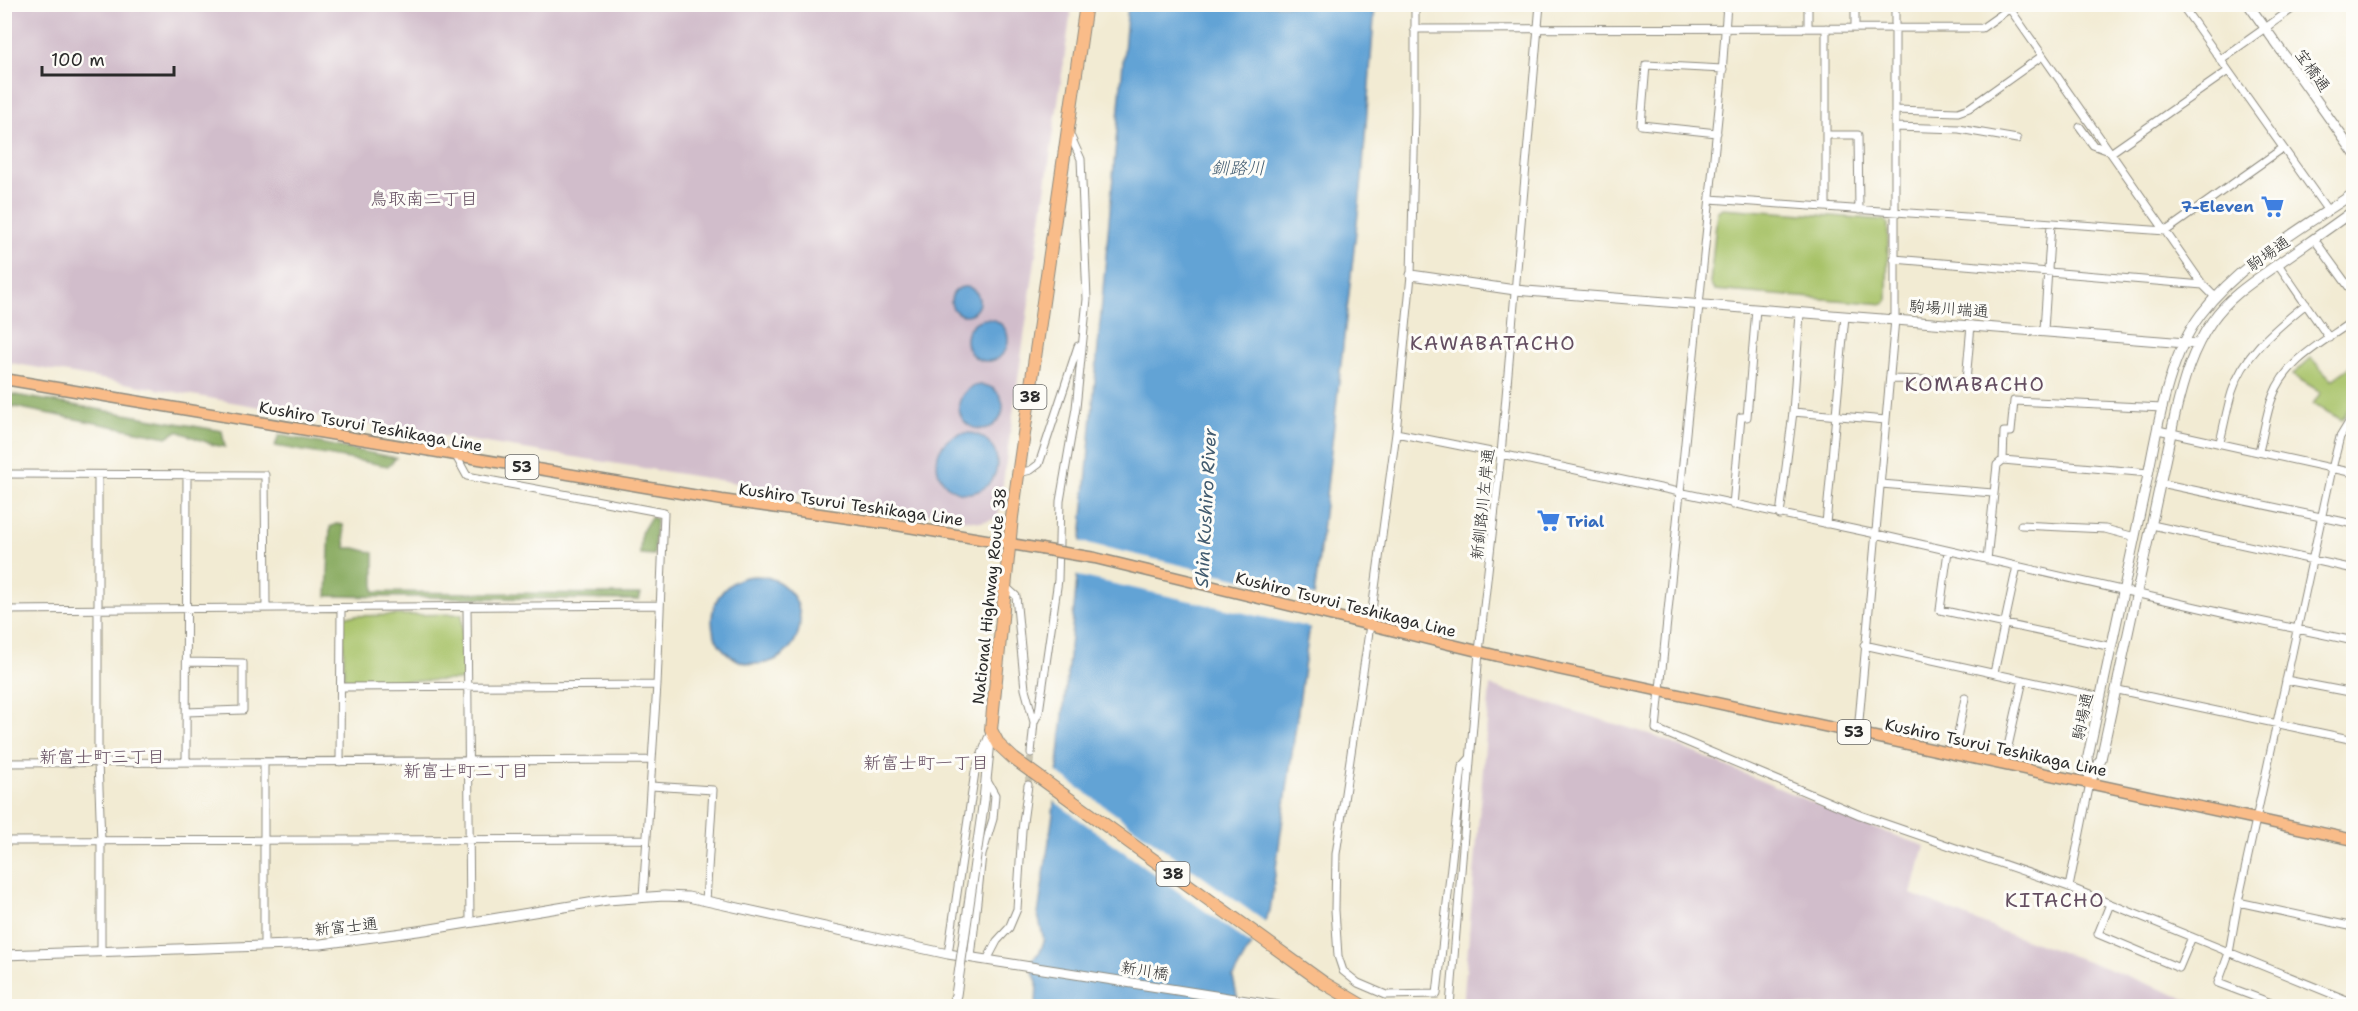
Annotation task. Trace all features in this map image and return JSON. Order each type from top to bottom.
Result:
[{"type":"highway","name":"National Highway Route 38","points":[[991,730],[1018,473],[1086,4]]},
{"type":"highway","name":"38","points":[[991,730],[999,745],[1014,759],[1312,974],[1363,1006]]},
{"type":"main road","name":"Kushiro Tsurui Teshikaga Line","points":[[4,379],[722,500],[890,524],[1095,558],[1479,652],[2354,840]]},
{"type":"street","points":[[1414,4],[1411,275],[1396,433],[1336,854],[1336,940],[1343,971],[1358,983],[1386,996],[1437,994],[1462,767],[1470,758]]},
{"type":"street","name":"新釧路川左岸通","points":[[1450,1006],[1479,652],[1501,454],[1540,4]]},
{"type":"street","points":[[1727,4],[1723,69],[1656,729],[1860,815],[2069,887],[2351,1004]]},
{"type":"street","points":[[1808,4],[1808,28]]},
{"type":"street","points":[[1855,4],[1855,28]]},
{"type":"street","points":[[1858,732],[1895,319],[1895,4]]},
{"type":"street","points":[[2181,4],[2328,211]]},
{"type":"street","name":"宝橋通","points":[[2248,4],[2354,153]]},
{"type":"street","points":[[2220,60],[2299,4]]},
{"type":"street","points":[[1414,29],[1982,28],[2013,7],[2042,56],[2112,152],[2203,285],[2215,297]]},
{"type":"street","points":[[1826,28],[1826,207]]},
{"type":"street","points":[[1895,110],[1958,112],[1969,108],[2042,56]]},
{"type":"street","points":[[1716,133],[1641,125],[1646,65],[1723,69]]},
{"type":"street","points":[[2112,152],[2228,71]]},
{"type":"street","points":[[1958,112],[1959,129]]},
{"type":"street","points":[[1895,127],[1959,129],[2017,139]]},
{"type":"street","points":[[2080,127],[2093,145],[2112,152]]},
{"type":"street","points":[[1034,722],[1039,712],[1058,580],[1060,501],[1076,408],[1087,298],[1081,159],[1068,132]]},
{"type":"street","points":[[1826,135],[1858,135],[1859,210]]},
{"type":"street","points":[[1710,199],[2166,231],[2283,148]]},
{"type":"street","name":"駒場通","points":[[2090,783],[2088,756],[2123,589],[2163,408],[2183,342],[2215,297],[2251,264],[2354,193]]},
{"type":"street","name":"駒場通","points":[[2090,783],[2101,759],[2118,690],[2183,382],[2198,344],[2227,303],[2354,210]]},
{"type":"street","points":[[2044,330],[2051,224]]},
{"type":"street","points":[[2314,239],[2354,294]]},
{"type":"street","points":[[1894,259],[2203,285]]},
{"type":"street","points":[[2278,264],[2329,338]]},
{"type":"street","name":"駒場川端通","points":[[1411,275],[1515,290],[2044,330],[2198,344]]},
{"type":"street","points":[[2220,442],[2232,391],[2251,355],[2266,338],[2306,304]]},
{"type":"street","points":[[1733,505],[1741,417],[1747,417],[1756,309]]},
{"type":"street","points":[[1780,515],[1793,412],[1800,312]]},
{"type":"street","points":[[1826,524],[1845,316]]},
{"type":"street","points":[[2259,451],[2272,396],[2285,373],[2298,360],[2354,320]]},
{"type":"street","points":[[1890,380],[1966,381],[1971,325]]},
{"type":"street","points":[[1018,473],[1031,470],[1039,464],[1083,333]]},
{"type":"street","points":[[2003,460],[2004,432],[2011,432],[2014,401],[2163,408]]},
{"type":"street","points":[[1793,412],[1886,420]]},
{"type":"street","points":[[2279,1006],[2218,983],[2229,952],[2332,469],[2340,437],[2354,414]]},
{"type":"street","points":[[2158,430],[2354,473]]},
{"type":"street","points":[[1396,433],[1876,534],[2354,641]]},
{"type":"street","points":[[456,456],[466,476],[664,513],[657,685],[643,897]]},
{"type":"street","points":[[1987,560],[1997,465],[2003,460],[2149,473]]},
{"type":"street","points":[[4,474],[265,475],[266,608]]},
{"type":"street","points":[[98,475],[98,762],[101,952]]},
{"type":"street","points":[[186,762],[187,475]]},
{"type":"street","points":[[2160,483],[2354,525]]},
{"type":"street","points":[[1881,484],[1993,493]]},
{"type":"street","points":[[2021,525],[2105,529],[2135,537]]},
{"type":"street","points":[[2152,525],[2354,569]]},
{"type":"street","points":[[1948,551],[1940,610],[2112,647]]},
{"type":"street","points":[[1994,673],[2017,566]]},
{"type":"street","points":[[1006,587],[1016,596],[1025,689],[1034,722],[1031,753]]},
{"type":"street","points":[[4,609],[467,608],[660,605]]},
{"type":"street","points":[[340,762],[341,608]]},
{"type":"street","points":[[467,608],[470,922]]},
{"type":"street","points":[[1864,645],[2101,697]]},
{"type":"street","points":[[186,712],[243,710],[243,663],[187,662]]},
{"type":"street","points":[[2004,764],[2022,680]]},
{"type":"street","points":[[2286,680],[2354,693]]},
{"type":"street","points":[[342,687],[657,685]]},
{"type":"street","points":[[2118,690],[2354,740]]},
{"type":"street","points":[[1954,753],[1965,698]]},
{"type":"street","points":[[952,1006],[956,994],[984,800],[991,730]]},
{"type":"street","points":[[948,954],[975,771],[991,730]]},
{"type":"street","points":[[4,763],[652,760]]},
{"type":"street","points":[[264,762],[264,946]]},
{"type":"street","points":[[971,958],[982,855],[993,819],[994,795],[986,779]]},
{"type":"street","points":[[2069,887],[2090,783]]},
{"type":"street","points":[[987,960],[997,941],[1009,928],[1017,909],[1022,830],[1028,785]]},
{"type":"street","points":[[651,786],[713,790],[706,901]]},
{"type":"street","points":[[4,841],[264,842],[646,839]]},
{"type":"street","name":"新富士通","points":[[4,955],[321,945],[365,940],[607,900],[643,897],[687,897],[948,954]]},
{"type":"street","points":[[2238,902],[2354,927]]},
{"type":"street","points":[[2110,904],[2098,934],[2179,968],[2192,937]]},
{"type":"street","name":"新川橋","points":[[948,954],[1279,1006]]},
{"type":"shaded area","points":[[4,5],[1072,5],[998,518],[981,522],[260,407],[5,362]]},
{"type":"shaded area","points":[[1490,686],[1652,735],[1871,827],[1925,846],[1911,894],[2006,933],[2205,1006],[1463,1006]]},
{"type":"green space","points":[[1722,208],[1885,220],[1888,224],[1887,301],[1884,304],[1714,290],[1710,284],[1717,212]]},
{"type":"green space","points":[[2311,358],[2332,380],[2353,365],[2353,401],[2342,420],[2313,404],[2321,392],[2292,375]]},
{"type":"green space","points":[[4,393],[222,431],[225,447],[177,431],[167,437],[5,405]]},
{"type":"green space","points":[[279,435],[396,458],[388,466],[275,446]]},
{"type":"green space","points":[[651,517],[656,519],[654,555],[640,554],[641,533]]},
{"type":"green space","points":[[336,524],[343,525],[346,548],[374,553],[374,592],[641,594],[639,600],[327,596],[330,527]]},
{"type":"green space","points":[[462,614],[463,680],[344,682],[343,616]]},
{"type":"water","name":"釧路川","points":[[1128,5],[1375,5],[1362,179],[1317,575],[1270,911],[1233,977],[1239,1006],[1036,1006],[1037,982],[1029,962],[1040,952],[1044,941],[1038,915],[1053,814],[1082,529]]},
{"type":"water","points":[[965,287],[975,291],[979,301],[975,311],[965,315],[955,311],[951,301],[955,291]]},
{"type":"water","points":[[987,319],[995,320],[1002,325],[1007,332],[1007,348],[1002,355],[995,360],[987,361],[979,360],[972,355],[967,348],[966,340],[967,332],[972,325],[979,320]]},
{"type":"water","points":[[981,385],[990,386],[997,391],[1002,398],[1002,416],[997,423],[990,428],[981,429],[972,428],[965,423],[960,416],[959,407],[960,398],[965,391],[972,386]]},
{"type":"water","points":[[967,433],[984,438],[992,446],[997,463],[992,480],[984,488],[967,493],[950,488],[942,480],[937,463],[942,446],[950,438]]},
{"type":"water","points":[[756,576],[781,583],[793,595],[800,620],[793,645],[781,657],[756,664],[731,657],[719,645],[712,620],[719,595],[731,583]]},
{"type":"pier","points":[[1078,541],[1317,597],[1312,628],[1074,575]]},
{"type":"pier","points":[[1054,770],[1267,923],[1253,946],[1051,799]]},
{"type":"tunnel","points":[[1028,785],[1031,753]]},
{"type":"railway","points":[[865,1006],[951,1006]]},
{"type":"place","name":"7-Eleven","points":[[2272,206]]},
{"type":"place","name":"Trial","points":[[1548,521]]},
{"type":"district","name":"鳥取南二丁目","points":[[424,199]]},
{"type":"district","name":"KAWABATACHO","points":[[1493,343]]},
{"type":"district","name":"KOMABACHO","points":[[1975,384]]},
{"type":"district","name":"新富士町三丁目","points":[[102,757]]},
{"type":"district","name":"新富士町一丁目","points":[[926,763]]},
{"type":"district","name":"新富士町二丁目","points":[[466,771]]},
{"type":"district","name":"KITACHO","points":[[2055,900]]},
{"type":"water label","name":"Shin Kushiro River","points":[[1206,508]]}]
